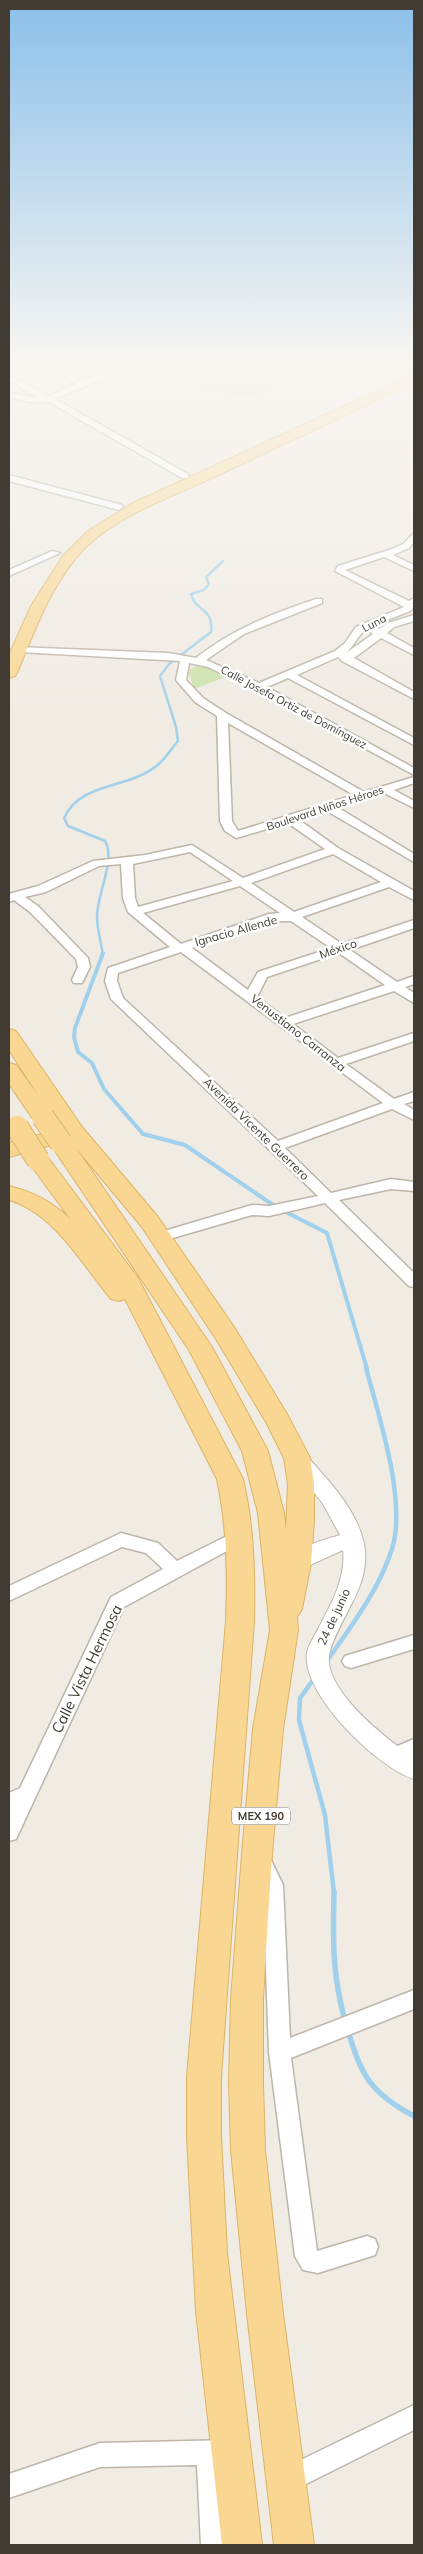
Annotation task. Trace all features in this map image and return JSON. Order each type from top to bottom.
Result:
[{"type":"main road","points":[[39,576],[47,561],[93,521],[166,484]]},
{"type":"main road","points":[[9,673],[45,595],[63,566],[81,544],[101,529],[149,502],[187,484]]},
{"type":"main road","points":[[20,613],[27,598]]},
{"type":"main road","points":[[9,1035],[60,1140],[150,1222],[225,1333],[278,1420],[297,1458],[301,1484],[301,1520],[297,1563],[284,1630]]},
{"type":"main road","name":"MEX 190","points":[[9,1069],[60,1140],[200,1347],[256,1450],[271,1513],[284,1630],[268,1729],[247,1999],[248,2150],[294,2545]]},
{"type":"main road","name":"MEX 190","points":[[11,1126],[60,1140]]},
{"type":"main road","name":"MEX 190","points":[[11,1126],[60,1140],[126,1278],[230,1479],[240,1535],[242,1565],[240,1621],[204,2076],[203,2136],[220,2453],[242,2545]]},
{"type":"main road","points":[[9,1150],[60,1140]]},
{"type":"main road","points":[[9,1192],[19,1194],[48,1210],[154,1332]]},
{"type":"street","points":[[32,484],[119,507]]},
{"type":"street","points":[[412,603],[347,576],[340,571],[341,568],[410,547],[414,536]]},
{"type":"street","points":[[9,573],[55,554]]},
{"type":"street","points":[[384,554],[414,568]]},
{"type":"street","points":[[199,661],[218,644],[244,628],[319,601]]},
{"type":"street","name":"Luna","points":[[342,656],[359,629],[407,609],[412,603]]},
{"type":"street","points":[[259,687],[342,656],[391,625],[414,618]]},
{"type":"street","points":[[367,625],[414,652]]},
{"type":"street","name":"Calle Josefa Ortiz de Domínguez","points":[[20,649],[168,656],[212,664],[317,718],[414,772]]},
{"type":"street","points":[[342,656],[414,696]]},
{"type":"street","points":[[183,658],[181,680],[199,700],[362,795]]},
{"type":"street","points":[[290,675],[414,742]]},
{"type":"street","points":[[317,718],[345,704]]},
{"type":"street","name":"Boulevard Niños Héroes","points":[[222,715],[226,821],[229,829],[236,835],[414,780]]},
{"type":"street","points":[[386,789],[414,805]]},
{"type":"street","points":[[327,806],[414,859]]},
{"type":"street","points":[[290,819],[334,850],[389,883],[414,895]]},
{"type":"street","points":[[13,897],[42,889],[97,863],[127,862],[192,848],[290,917],[414,999]]},
{"type":"street","points":[[127,862],[129,898],[134,912],[242,882],[334,850]]},
{"type":"street","name":"Ignacio Allende","points":[[112,970],[273,918],[290,917],[389,883]]},
{"type":"street","points":[[13,897],[34,909],[82,958],[84,967],[78,980]]},
{"type":"street","name":"Venustiano Carranza","points":[[134,912],[251,997],[336,1063],[393,1104],[414,1116]]},
{"type":"street","name":"México","points":[[251,997],[262,975],[414,924]]},
{"type":"street","name":"Avenida Vicente Guerrero","points":[[112,970],[111,981],[117,999],[276,1147],[414,1282]]},
{"type":"street","points":[[284,1022],[414,980]]},
{"type":"street","points":[[336,1063],[414,1037]]},
{"type":"street","points":[[276,1147],[414,1096]]},
{"type":"street","points":[[159,1237],[252,1210],[269,1212],[292,1205],[391,1184],[414,1186]]},
{"type":"street","name":"24 de junio","points":[[297,1458],[325,1490],[349,1527],[355,1555],[351,1581],[318,1653],[321,1676],[349,1716],[393,1757],[414,1769]]},
{"type":"street","name":"Calle Vista Hermosa","points":[[9,1833],[117,1602],[240,1535]]},
{"type":"street","points":[[297,1563],[326,1547],[353,1539]]},
{"type":"street","points":[[9,1594],[121,1540],[152,1548],[175,1570]]},
{"type":"street","points":[[351,1661],[414,1642]]},
{"type":"street","points":[[393,1757],[414,1748]]},
{"type":"street","points":[[9,1802],[27,1794]]},
{"type":"street","points":[[258,1854],[273,1885],[280,2052],[306,2256],[311,2262],[318,2262],[367,2248]]},
{"type":"street","points":[[280,2052],[414,1999]]},
{"type":"street","points":[[286,2481],[414,2417]]},
{"type":"street","points":[[9,2486],[100,2455],[220,2453],[213,2545]]},
{"type":"green space","points":[[205,663],[228,676],[194,689],[188,670]]},
{"type":"waterway","points":[[103,954],[97,916],[107,867],[108,849],[105,841],[68,826],[64,818],[72,806],[81,798],[105,787],[143,774],[155,767],[178,741],[176,727],[160,676],[169,664],[211,632],[210,618],[196,604],[191,594],[204,590],[209,584],[206,577],[223,561]]},
{"type":"waterway","points":[[103,954],[75,1028],[74,1037],[78,1052],[92,1063],[104,1089],[143,1134],[185,1145],[276,1207]]},
{"type":"waterway","points":[[282,1210],[327,1233],[367,1369]]},
{"type":"waterway","points":[[327,1661],[364,1607],[380,1579],[392,1549],[396,1530],[394,1484],[390,1459],[366,1368]]},
{"type":"waterway","points":[[316,1676],[300,1698],[299,1720],[325,1815],[334,1893]]},
{"type":"waterway","points":[[334,1893],[334,1957],[345,2021]]},
{"type":"waterway","points":[[348,2030],[357,2059],[370,2082],[388,2100],[414,2116]]}]
